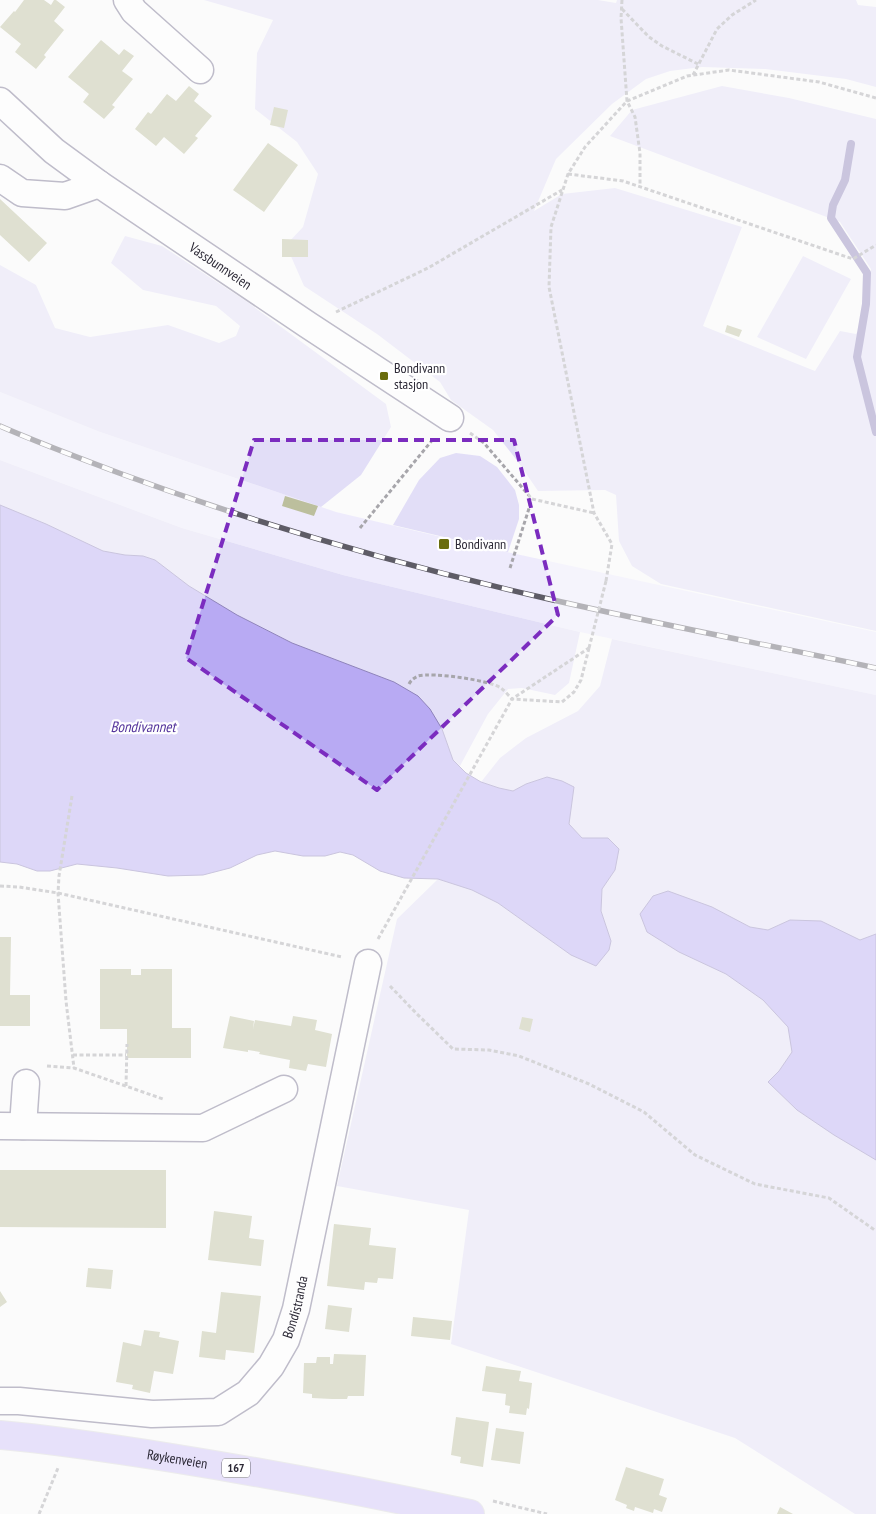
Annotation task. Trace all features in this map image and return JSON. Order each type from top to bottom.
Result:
[{"type":"main road","name":"Røykenveien","points":[[0,1435],[54,1440],[242,1469],[429,1504],[470,1514]]},
{"type":"street","points":[[127,0],[134,11],[200,70]]},
{"type":"street","name":"Vassbunnveien","points":[[0,101],[54,150],[99,184],[450,418]]},
{"type":"street","points":[[0,178],[22,193],[65,196],[99,184]]},
{"type":"street","name":"Bondistranda","points":[[0,1401],[152,1414],[218,1412],[248,1393],[271,1366],[286,1340],[296,1309],[368,963]]},
{"type":"street","points":[[33,1074],[12,1126],[203,1128],[284,1089]]},
{"type":"path","points":[[622,0],[621,18],[627,102],[635,117],[640,153],[640,187]]},
{"type":"path","points":[[692,75],[718,29],[732,15],[754,0]]},
{"type":"path","points":[[622,9],[649,37],[662,46],[698,64]]},
{"type":"path","points":[[409,684],[412,680],[423,676],[466,679],[501,688],[512,699],[562,702],[574,692],[581,680],[606,581],[612,544],[594,513],[549,287],[551,227],[568,174],[585,147],[627,102],[692,75],[729,70],[819,82],[876,98]]},
{"type":"path","points":[[568,174],[623,181],[853,259],[876,246]]},
{"type":"path","points":[[308,325],[428,268],[562,190]]},
{"type":"path","points":[[360,528],[450,418],[484,443],[532,499],[594,513]]},
{"type":"path","points":[[510,568],[532,499]]},
{"type":"path","points":[[368,963],[377,940],[512,699],[589,648]]},
{"type":"path","points":[[72,796],[58,893],[66,1001],[74,1068]]},
{"type":"path","points":[[0,886],[58,893],[368,963],[452,1049],[489,1050],[520,1056],[589,1084],[644,1112],[695,1155],[755,1184],[829,1198],[876,1231]]},
{"type":"path","points":[[126,1086],[127,1044]]},
{"type":"path","points":[[73,1055],[126,1054]]},
{"type":"path","points":[[33,1074],[74,1068],[171,1102]]},
{"type":"path","points":[[39,1514],[60,1464]]},
{"type":"highlighted area","points":[[254,440],[514,440],[558,615],[377,790],[186,658]]},
{"type":"shaded area","points":[[204,0],[598,0],[616,3],[617,0],[856,0],[858,5],[876,7],[876,87],[846,79],[765,69],[702,67],[670,71],[646,79],[612,104],[556,159],[534,211],[562,194],[615,188],[742,227],[703,326],[815,371],[840,331],[856,334],[867,318],[871,269],[840,222],[610,136],[632,110],[722,86],[789,98],[876,119],[876,631],[661,584],[632,566],[619,541],[616,495],[605,490],[538,491],[493,430],[451,400],[440,382],[377,334],[304,286],[286,245],[303,227],[318,174],[297,142],[255,109],[257,53],[273,20]]},
{"type":"shaded area","points":[[125,236],[162,246],[246,301],[386,404],[391,427],[361,475],[321,507],[100,432],[0,392],[0,265],[36,285],[55,328],[90,337],[168,325],[219,343],[236,336],[240,326],[216,306],[143,290],[111,263]]},
{"type":"shaded area","points":[[803,256],[851,279],[806,359],[757,337]]},
{"type":"shaded area","points":[[0,392],[100,432],[336,512],[488,548],[876,632],[876,695],[580,632],[343,575],[182,528],[0,460]]},
{"type":"shaded area","points":[[456,453],[480,456],[497,467],[515,490],[519,505],[519,519],[508,552],[393,525],[419,480],[440,458]]},
{"type":"shaded area","points":[[0,460],[182,528],[343,575],[580,632],[569,683],[555,695],[522,688],[508,689],[488,714],[460,766],[453,760],[442,729],[394,682],[292,643],[237,615],[189,586],[155,560],[143,556],[103,551],[0,505]]},
{"type":"shaded area","points":[[612,639],[876,695],[876,934],[860,940],[821,921],[790,920],[768,930],[750,927],[712,907],[679,952],[726,974],[763,1000],[789,1027],[792,1052],[779,1071],[768,1082],[797,1110],[876,1160],[876,1514],[855,1514],[735,1438],[451,1344],[469,1210],[337,1186],[397,919],[438,879],[472,890],[498,903],[571,955],[611,941],[601,911],[602,889],[615,870],[608,838],[582,838],[569,824],[547,777],[526,784],[513,791],[481,782],[500,758],[526,738],[578,711],[600,686]]},
{"type":"water","name":"Bondivannet","points":[[0,505],[103,551],[143,556],[155,560],[189,586],[237,615],[292,643],[394,682],[418,696],[430,709],[442,729],[453,760],[466,773],[481,782],[513,791],[526,784],[547,777],[574,787],[569,824],[582,838],[608,838],[619,849],[615,870],[602,889],[601,911],[611,941],[609,950],[596,966],[571,955],[498,903],[472,890],[438,879],[404,878],[380,871],[353,855],[340,852],[325,856],[303,856],[275,851],[257,855],[230,868],[203,875],[168,876],[77,864],[50,871],[37,871],[17,864],[0,862]]},
{"type":"water","points":[[668,891],[712,907],[750,927],[768,930],[790,920],[821,921],[860,940],[876,934],[876,1160],[797,1110],[768,1082],[779,1071],[792,1052],[788,1027],[763,1000],[726,974],[679,952],[647,932],[640,914],[653,896]]},
{"type":"building","points":[[24,0],[44,0],[51,5],[56,0],[65,7],[54,21],[64,30],[44,55],[46,57],[36,69],[15,52],[21,44],[0,27]]},
{"type":"building","points":[[101,40],[119,55],[124,49],[134,56],[122,71],[133,79],[112,105],[115,107],[104,119],[83,102],[89,94],[68,77]]},
{"type":"building","points":[[189,86],[199,94],[194,101],[212,116],[195,136],[198,138],[184,154],[164,137],[156,146],[135,129],[148,112],[151,114],[167,94],[176,101]]},
{"type":"building","points":[[274,107],[288,110],[284,128],[270,125]]},
{"type":"building","points":[[268,143],[298,165],[264,212],[233,190]]},
{"type":"building","points":[[0,199],[47,243],[29,262],[0,235]]},
{"type":"building","points":[[282,239],[308,240],[308,257],[282,257]]},
{"type":"building","points":[[727,325],[742,330],[739,337],[725,332]]},
{"type":"building","points":[[285,496],[318,506],[314,516],[282,506]]},
{"type":"building","points":[[0,937],[11,937],[10,995],[30,995],[30,1026],[0,1026]]},
{"type":"building","points":[[100,969],[131,969],[131,975],[141,975],[141,969],[172,969],[172,1028],[191,1028],[191,1058],[127,1058],[127,1029],[100,1029]]},
{"type":"building","points":[[230,1016],[254,1021],[253,1029],[255,1020],[291,1026],[293,1016],[317,1020],[315,1030],[332,1034],[326,1067],[308,1064],[306,1071],[289,1068],[290,1060],[259,1054],[260,1052],[223,1048]]},
{"type":"building","points":[[522,1017],[533,1019],[530,1032],[519,1029]]},
{"type":"building","points":[[0,1170],[166,1170],[166,1228],[0,1227]]},
{"type":"building","points":[[214,1211],[252,1216],[249,1238],[264,1240],[261,1266],[208,1260]]},
{"type":"building","points":[[334,1224],[371,1228],[369,1245],[396,1248],[393,1279],[378,1278],[377,1283],[365,1282],[364,1290],[327,1286]]},
{"type":"building","points":[[88,1268],[113,1270],[111,1289],[86,1287]]},
{"type":"building","points":[[0,1291],[7,1302],[0,1307]]},
{"type":"building","points":[[221,1292],[261,1296],[254,1353],[226,1350],[225,1360],[199,1357],[202,1331],[216,1333]]},
{"type":"building","points":[[328,1305],[352,1308],[349,1332],[325,1329]]},
{"type":"building","points":[[413,1317],[452,1321],[450,1340],[411,1336]]},
{"type":"building","points":[[144,1330],[160,1332],[159,1337],[179,1341],[173,1374],[154,1371],[150,1393],[132,1389],[133,1385],[116,1382],[123,1342],[141,1346]]},
{"type":"building","points":[[334,1354],[366,1355],[364,1396],[332,1399],[312,1398],[312,1394],[303,1393],[304,1363],[316,1363],[317,1357],[330,1357],[330,1364],[333,1364]]},
{"type":"building","points":[[486,1366],[521,1371],[519,1381],[532,1383],[529,1409],[527,1408],[526,1415],[509,1413],[510,1406],[505,1405],[506,1394],[482,1391]]},
{"type":"building","points":[[456,1417],[489,1422],[483,1467],[460,1463],[461,1457],[451,1455]]},
{"type":"building","points":[[496,1428],[524,1432],[520,1464],[491,1460]]},
{"type":"building","points":[[626,1467],[664,1479],[659,1495],[667,1498],[662,1512],[654,1509],[653,1513],[635,1507],[634,1511],[626,1508],[627,1505],[615,1500]]},
{"type":"building","points":[[780,1507],[793,1514],[777,1514]]},
{"type":"waterway","points":[[851,144],[845,180],[833,205],[831,218],[867,273],[866,304],[857,357],[876,432]]},
{"type":"railway","points":[[0,426],[171,492],[275,526],[380,557],[582,607],[876,668]]},
{"type":"place","name":"Bondivann stasjon","points":[[384,376]]},
{"type":"place","name":"Bondivann","points":[[444,544]]}]
